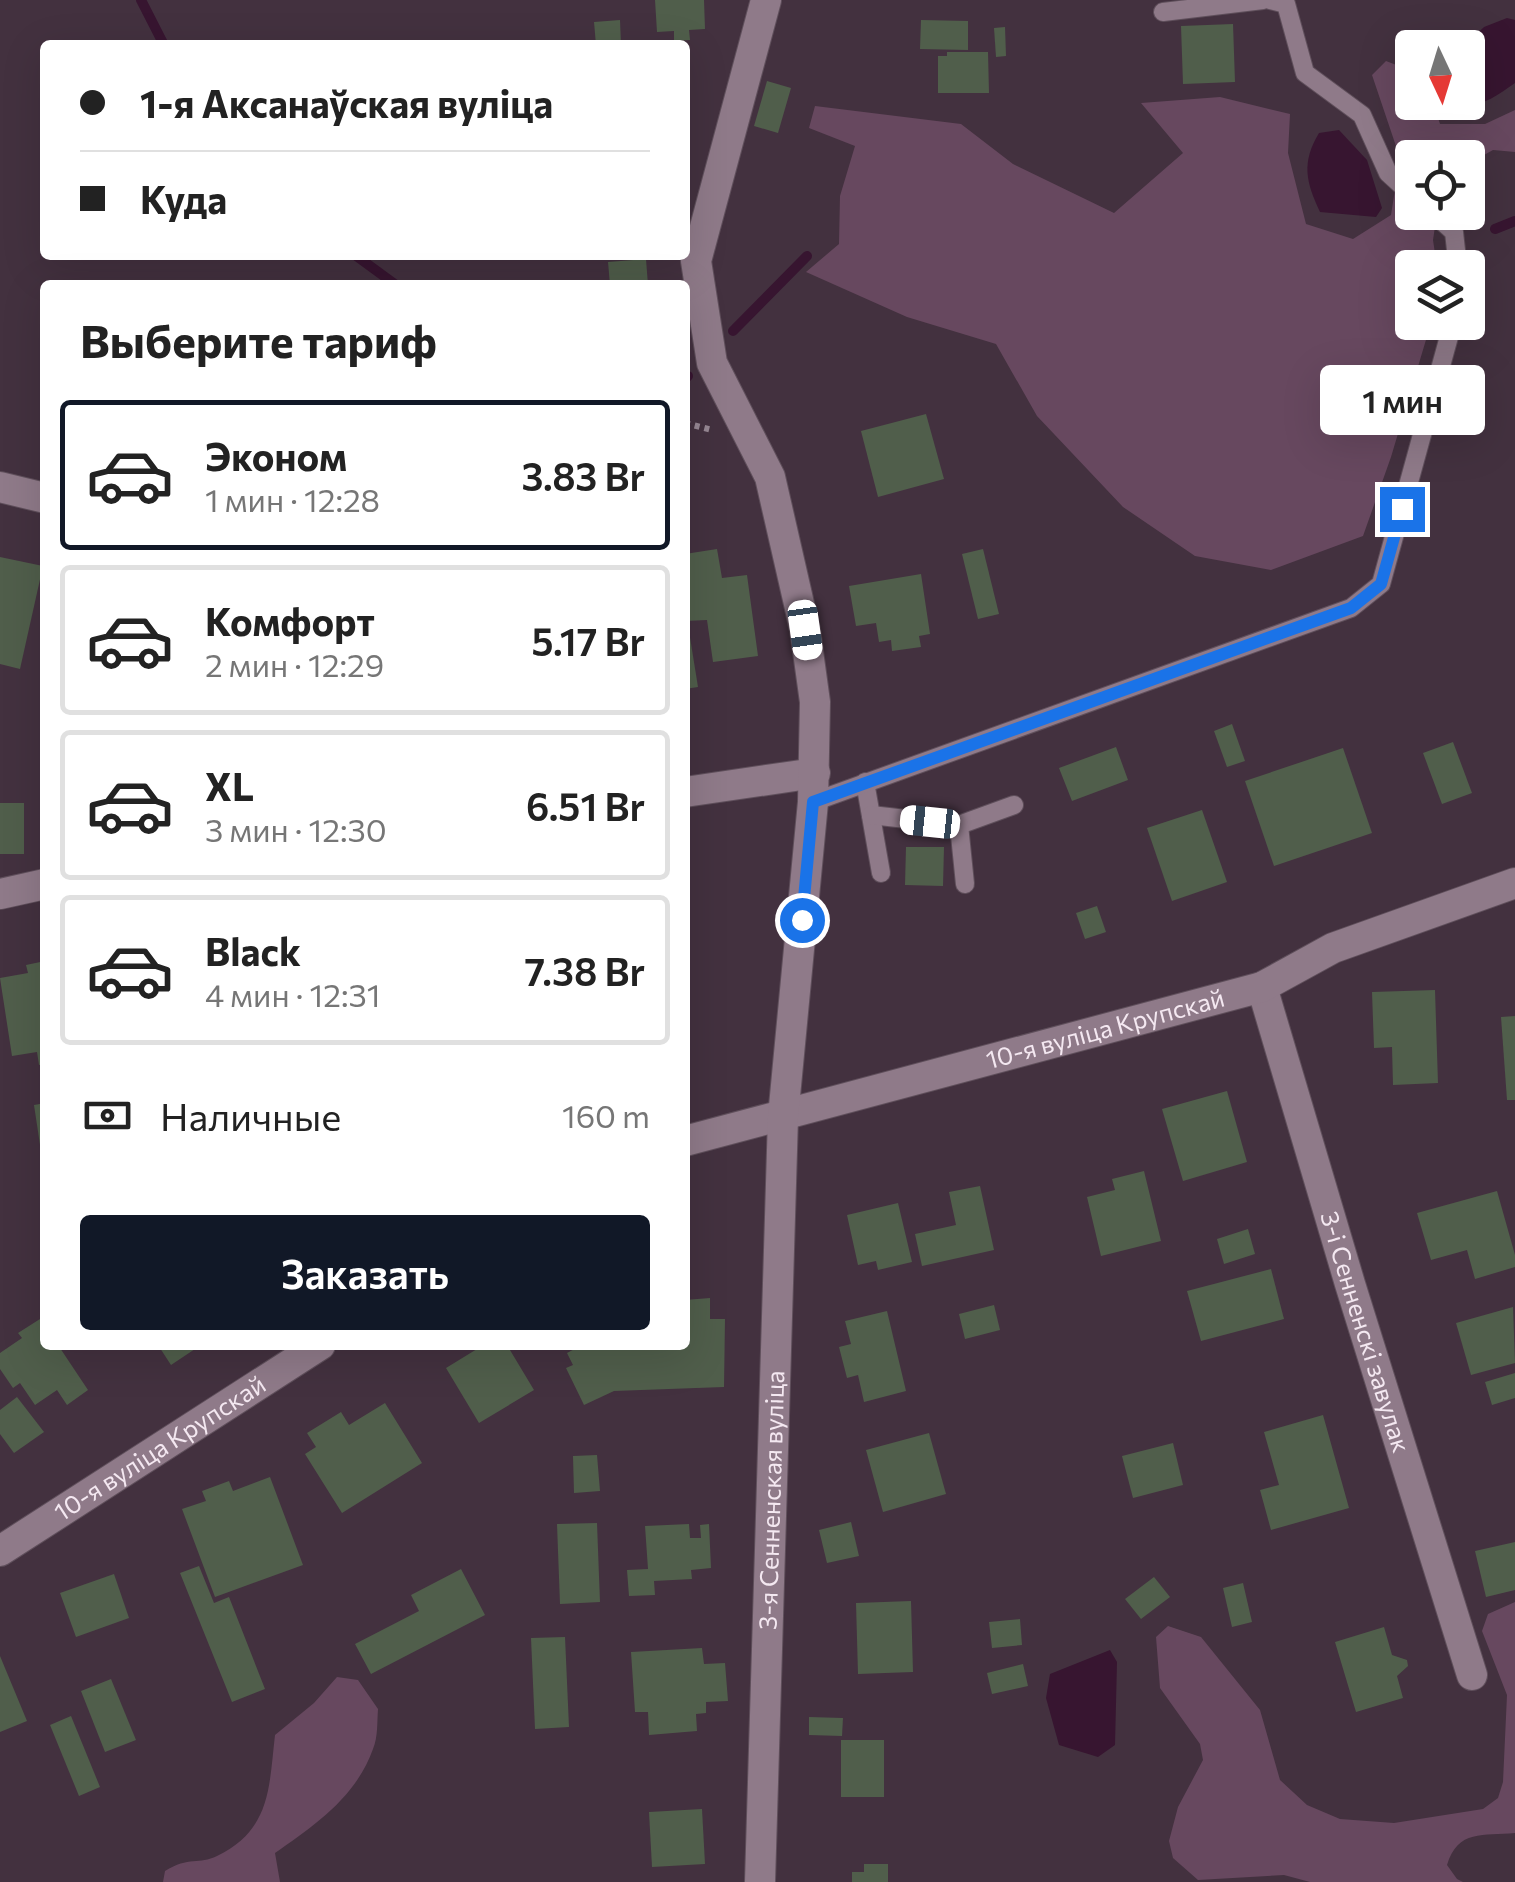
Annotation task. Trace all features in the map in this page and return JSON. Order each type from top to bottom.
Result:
[{"type":"street","name":"3-я Сенненская вуліца","points":[[760,1882],[783,1117],[814,788],[815,702],[788,548],[770,477],[712,363],[696,261],[766,0]]},
{"type":"street","points":[[0,487],[40,497]]},
{"type":"street","points":[[690,792],[814,788]]},
{"type":"street","name":"10-я вуліца Крупскай","points":[[690,1140],[1262,987],[1333,948],[1515,883]]},
{"type":"street","points":[[0,894],[40,885]]},
{"type":"street","name":"3-і Сенненскі завулак","points":[[1262,987],[1472,1675]]},
{"type":"street","name":"10-я вуліца Крупскай","points":[[0,1551],[312,1350]]},
{"type":"lane","points":[[1163,12],[1266,0],[1286,4],[1305,73],[1362,116],[1388,173],[1395,179]]},
{"type":"lane","points":[[814,788],[866,782],[1351,608],[1381,584],[1448,340]]},
{"type":"lane","points":[[866,782],[881,873]]},
{"type":"lane","points":[[871,815],[959,825],[1014,805]]},
{"type":"lane","points":[[959,825],[966,884]]},
{"type":"shaded area","points":[[1507,18],[1515,20],[1515,83],[1485,101],[1485,30],[1481,30]]},
{"type":"shaded area","points":[[1386,61],[1395,64],[1395,120],[1485,124],[1515,110],[1515,152],[1493,150],[1485,154],[1485,140],[1395,140],[1395,143],[1372,75]]},
{"type":"shaded area","points":[[1220,97],[1290,114],[1288,153],[1306,224],[1353,239],[1391,215],[1395,190],[1395,230],[1434,230],[1434,250],[1395,250],[1395,340],[1426,340],[1391,457],[1363,536],[1271,570],[1195,556],[1123,507],[1037,416],[996,344],[907,317],[806,272],[839,244],[840,196],[855,146],[809,128],[815,106],[961,124],[1013,164],[1114,213],[1183,153],[1141,103]]},
{"type":"shaded area","points":[[1339,130],[1367,160],[1382,208],[1376,217],[1320,212],[1315,201],[1309,182],[1310,154],[1319,133]]},
{"type":"shaded area","points":[[1515,1602],[1515,1833],[1482,1835],[1458,1845],[1447,1865],[1463,1882],[1310,1882],[1284,1875],[1198,1880],[1173,1858],[1169,1841],[1178,1807],[1203,1760],[1200,1744],[1160,1688],[1156,1637],[1168,1626],[1201,1637],[1260,1710],[1280,1780],[1307,1805],[1340,1819],[1394,1823],[1483,1809],[1498,1798],[1503,1782],[1507,1695],[1482,1631],[1488,1614]]},
{"type":"shaded area","points":[[1110,1650],[1117,1662],[1115,1745],[1098,1757],[1059,1745],[1046,1698],[1050,1674]]},
{"type":"shaded area","points":[[337,1677],[358,1680],[378,1709],[375,1744],[366,1766],[345,1796],[275,1853],[280,1882],[163,1882],[165,1871],[217,1856],[248,1833],[264,1805],[275,1735],[314,1703]]},
{"type":"building","points":[[655,0],[704,0],[705,29],[689,30],[690,40],[674,40],[674,31],[657,32]]},
{"type":"building","points":[[620,20],[621,40],[596,40],[594,22]]},
{"type":"building","points":[[921,20],[968,21],[968,50],[920,49]]},
{"type":"building","points":[[1233,24],[1235,82],[1183,84],[1181,26]]},
{"type":"building","points":[[1005,27],[1006,56],[996,57],[994,28]]},
{"type":"building","points":[[947,52],[988,52],[989,93],[938,93],[938,56],[947,56]]},
{"type":"building","points":[[767,81],[791,88],[778,133],[754,126]]},
{"type":"building","points":[[646,260],[648,280],[610,280],[608,262]]},
{"type":"building","points":[[926,414],[944,479],[878,497],[861,431]]},
{"type":"building","points":[[717,549],[722,578],[747,575],[758,656],[713,662],[707,620],[690,621],[690,553]]},
{"type":"building","points":[[983,549],[999,614],[978,619],[962,554]]},
{"type":"building","points":[[0,557],[40,565],[40,579],[20,669],[0,664]]},
{"type":"building","points":[[921,574],[930,634],[919,636],[921,647],[892,651],[891,640],[879,642],[876,623],[856,626],[849,586]]},
{"type":"building","points":[[690,637],[698,687],[690,688]]},
{"type":"building","points":[[1232,724],[1245,761],[1227,767],[1214,731]]},
{"type":"building","points":[[1453,742],[1472,793],[1442,804],[1423,753]]},
{"type":"building","points":[[1116,747],[1128,780],[1072,801],[1059,768]]},
{"type":"building","points":[[1343,748],[1372,833],[1274,866],[1245,781]]},
{"type":"building","points":[[0,803],[24,803],[24,854],[0,854]]},
{"type":"building","points":[[1202,810],[1227,882],[1172,901],[1147,828]]},
{"type":"building","points":[[906,847],[944,847],[943,886],[905,885]]},
{"type":"building","points":[[1097,906],[1106,932],[1085,939],[1076,913]]},
{"type":"building","points":[[40,962],[39,1065],[37,1052],[12,1056],[0,978],[28,973],[26,965]]},
{"type":"building","points":[[1435,990],[1438,1083],[1393,1085],[1392,1047],[1374,1048],[1372,992]]},
{"type":"building","points":[[1515,1016],[1515,1100],[1507,1100],[1501,1017]]},
{"type":"building","points":[[1227,1091],[1247,1162],[1183,1181],[1162,1109]]},
{"type":"building","points":[[40,1104],[40,1145],[34,1105]]},
{"type":"building","points":[[1144,1171],[1161,1241],[1101,1256],[1087,1197],[1115,1190],[1112,1179]]},
{"type":"building","points":[[980,1186],[994,1250],[922,1266],[915,1234],[956,1225],[949,1192]]},
{"type":"building","points":[[1497,1191],[1515,1267],[1475,1279],[1467,1250],[1431,1260],[1417,1213]]},
{"type":"building","points":[[898,1203],[912,1262],[878,1270],[876,1261],[858,1265],[847,1215]]},
{"type":"building","points":[[1248,1229],[1255,1254],[1224,1264],[1217,1239]]},
{"type":"building","points":[[1271,1269],[1284,1319],[1201,1341],[1187,1291]]},
{"type":"building","points":[[710,1298],[710,1319],[725,1319],[724,1387],[614,1391],[584,1405],[566,1368],[573,1365],[567,1353],[690,1350],[690,1300]]},
{"type":"building","points":[[994,1305],[1000,1330],[965,1339],[959,1314]]},
{"type":"building","points":[[1513,1307],[1515,1363],[1471,1375],[1456,1323]]},
{"type":"building","points":[[887,1311],[906,1391],[864,1402],[858,1375],[847,1378],[839,1347],[851,1344],[845,1321]]},
{"type":"building","points":[[40,1319],[40,1350],[61,1350],[88,1390],[67,1405],[57,1390],[35,1405],[20,1383],[13,1388],[0,1369],[0,1353],[22,1338],[18,1333]]},
{"type":"building","points":[[161,1350],[194,1350],[171,1365]]},
{"type":"building","points":[[475,1350],[510,1350],[534,1390],[479,1423],[446,1368]]},
{"type":"building","points":[[1515,1373],[1515,1398],[1492,1405],[1485,1382]]},
{"type":"building","points":[[17,1397],[44,1432],[14,1453],[0,1434],[0,1410]]},
{"type":"building","points":[[385,1403],[422,1463],[342,1513],[305,1454],[316,1447],[307,1433],[341,1412],[349,1425]]},
{"type":"building","points":[[1323,1415],[1349,1508],[1271,1530],[1260,1490],[1279,1485],[1264,1432]]},
{"type":"building","points":[[929,1433],[946,1494],[883,1512],[866,1450]]},
{"type":"building","points":[[1173,1443],[1183,1485],[1133,1498],[1122,1456]]},
{"type":"building","points":[[597,1455],[600,1491],[574,1493],[573,1456]]},
{"type":"building","points":[[270,1477],[303,1565],[215,1597],[182,1509],[206,1501],[202,1491],[229,1481],[233,1491]]},
{"type":"building","points":[[851,1522],[859,1556],[827,1563],[819,1530]]},
{"type":"building","points":[[597,1523],[600,1602],[560,1604],[557,1524]]},
{"type":"building","points":[[689,1524],[690,1538],[701,1538],[700,1525],[709,1524],[711,1568],[691,1570],[692,1579],[654,1581],[655,1595],[629,1596],[627,1570],[648,1569],[645,1526]]},
{"type":"building","points":[[1515,1542],[1515,1590],[1486,1597],[1475,1551]]},
{"type":"building","points":[[199,1566],[214,1603],[229,1597],[265,1689],[232,1702],[180,1573]]},
{"type":"building","points":[[461,1569],[485,1615],[371,1674],[355,1644],[419,1611],[411,1595]]},
{"type":"building","points":[[114,1574],[129,1618],[76,1637],[60,1593]]},
{"type":"building","points":[[1154,1577],[1170,1597],[1141,1619],[1125,1599]]},
{"type":"building","points":[[1243,1583],[1252,1622],[1232,1627],[1223,1588]]},
{"type":"building","points":[[911,1601],[913,1672],[858,1674],[856,1603]]},
{"type":"building","points":[[1020,1619],[1022,1645],[992,1648],[989,1622]]},
{"type":"building","points":[[1384,1627],[1392,1655],[1407,1660],[1408,1666],[1397,1676],[1403,1698],[1356,1712],[1335,1642]]},
{"type":"building","points":[[565,1637],[569,1727],[535,1729],[531,1638]]},
{"type":"building","points":[[702,1648],[704,1664],[725,1663],[728,1701],[706,1702],[706,1713],[696,1714],[697,1731],[649,1735],[648,1712],[635,1712],[631,1652]]},
{"type":"building","points":[[0,1656],[27,1721],[0,1732]]},
{"type":"building","points":[[1023,1664],[1028,1686],[992,1694],[987,1673]]},
{"type":"building","points":[[111,1679],[136,1740],[105,1752],[81,1691]]},
{"type":"building","points":[[71,1716],[100,1787],[79,1796],[50,1725]]},
{"type":"building","points":[[809,1717],[843,1718],[842,1736],[809,1735]]},
{"type":"building","points":[[841,1740],[884,1740],[884,1797],[841,1797]]},
{"type":"building","points":[[702,1809],[705,1864],[652,1867],[649,1812]]},
{"type":"building","points":[[864,1864],[888,1864],[888,1882],[852,1882],[852,1872],[864,1872]]},
{"type":"waterway","points":[[141,0],[161,40]]},
{"type":"waterway","points":[[1495,229],[1515,221]]},
{"type":"waterway","points":[[733,331],[807,256]]},
{"type":"waterway","points":[[362,260],[389,280]]},
{"type":"route","points":[[802,920],[813,802],[1351,608],[1381,584],[1402,509]]}]
